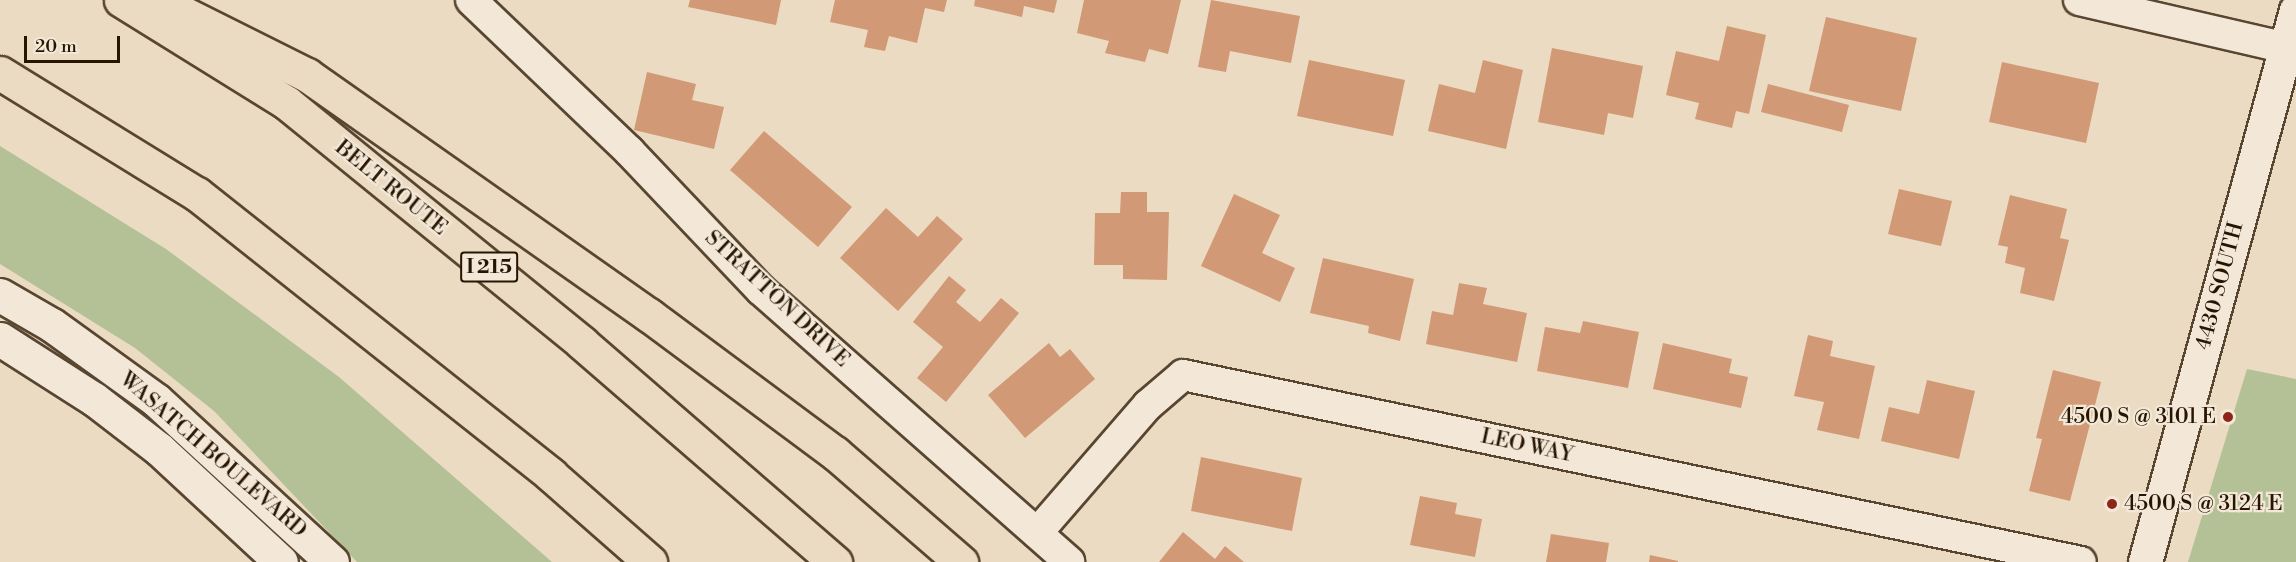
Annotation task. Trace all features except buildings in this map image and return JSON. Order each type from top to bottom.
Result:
[{"type":"highway","name":"BELT ROUTE","points":[[121,0],[287,103],[582,343],[835,562]]},
{"type":"highway","points":[[157,0],[307,75],[356,109],[649,315],[835,453],[961,562]]},
{"type":"highway","points":[[0,73],[197,194],[551,475],[650,562]]},
{"type":"street","name":"STRATTON DRIVE","points":[[471,0],[628,151],[761,290],[1069,562]]},
{"type":"street","points":[[2079,0],[2291,48]]},
{"type":"street","name":"4430 SOUTH","points":[[2145,562],[2291,48],[2296,10]]},
{"type":"street","name":"WASATCH BOULEVARD","points":[[0,295],[52,325],[156,400],[332,562]]},
{"type":"street","name":"WASATCH BOULEVARD","points":[[0,339],[48,369],[159,449],[281,562]]},
{"type":"street","points":[[0,361],[48,369]]},
{"type":"street","name":"LEO WAY","points":[[1037,533],[1148,405],[1183,375],[2081,562]]},
{"type":"green space","points":[[0,146],[166,249],[339,377],[552,562],[357,562],[214,411],[135,348],[0,264]]},
{"type":"green space","points":[[2247,369],[2296,379],[2296,562],[2188,562]]},
{"type":"place","name":"4500 S @ 3101 E","points":[[2228,417]]},
{"type":"place","name":"4500 S @ 3124 E","points":[[2112,504]]}]
